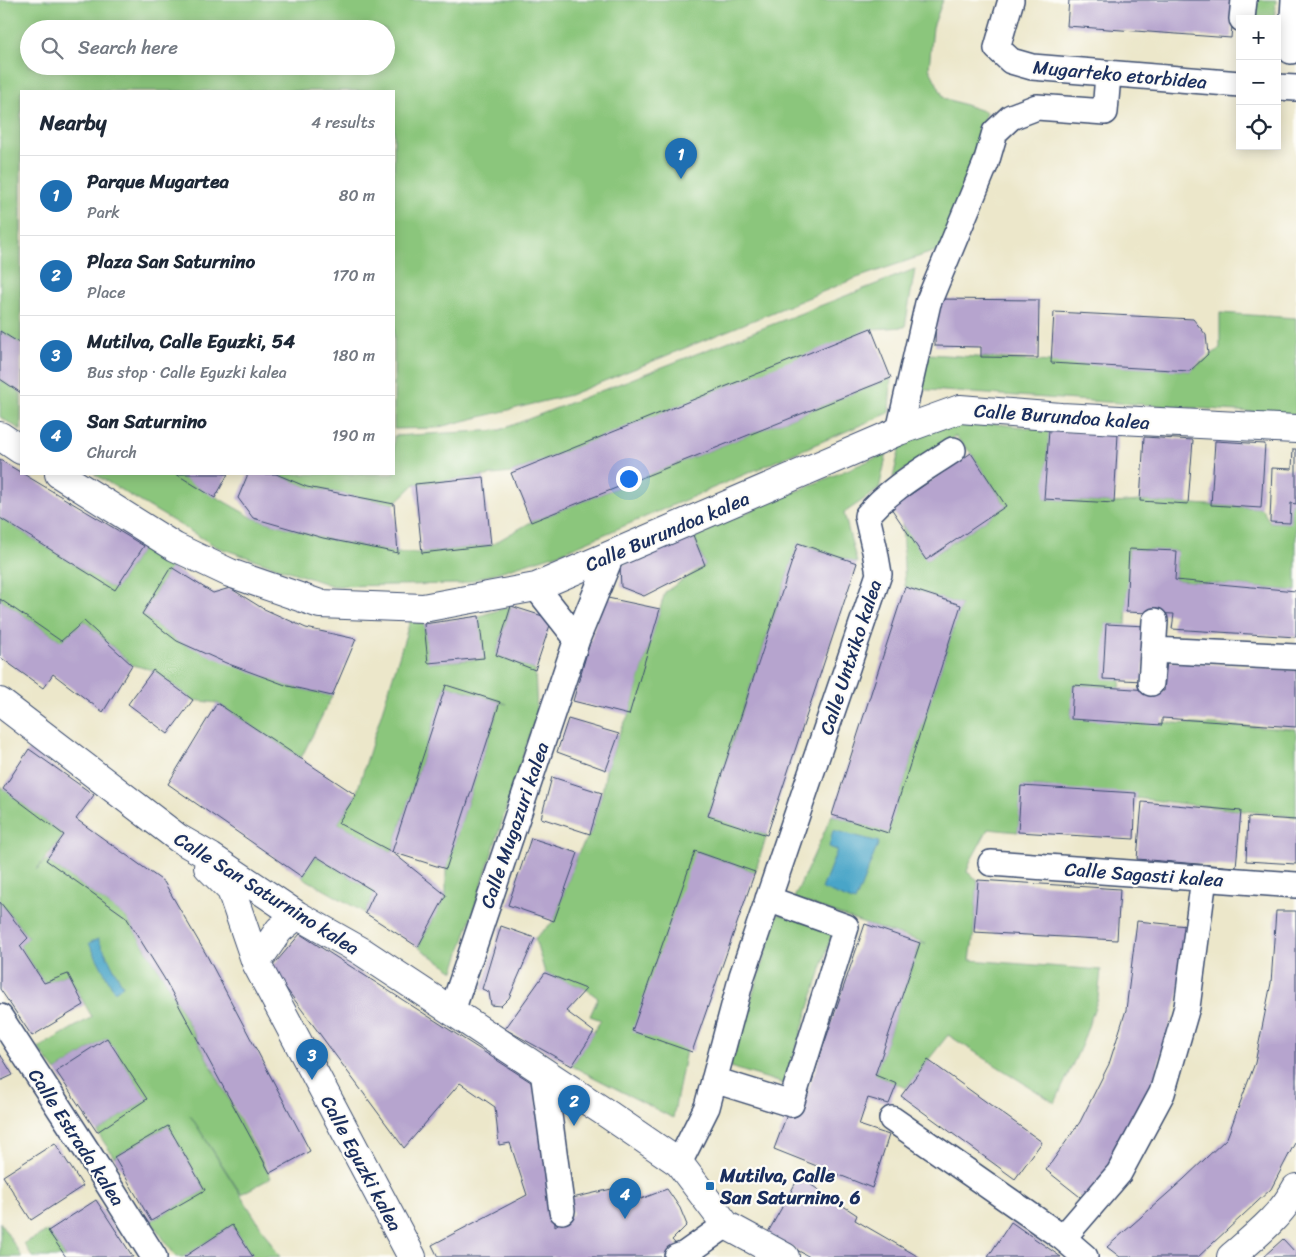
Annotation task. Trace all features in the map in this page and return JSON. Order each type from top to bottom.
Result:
[{"type":"street","name":"Mugarteko etorbidea","points":[[1011,0],[997,48],[1011,61],[1032,67],[1108,75],[1236,84]]},
{"type":"street","points":[[1242,15],[1244,0]]},
{"type":"street","points":[[1291,52],[1294,0]]},
{"type":"street","points":[[900,431],[928,303],[953,238],[986,164],[995,132],[1010,117],[1036,108],[1105,112],[1108,75]]},
{"type":"street","points":[[1281,87],[1296,88]]},
{"type":"street","name":"Calle Burundoa kalea","points":[[61,475],[174,547],[230,573],[320,604],[423,608],[536,586],[611,556],[900,431],[960,410],[1296,429]]},
{"type":"street","points":[[0,436],[20,449]]},
{"type":"street","name":"Calle Untxiko kalea","points":[[679,1163],[707,1107],[742,976],[879,574],[867,516],[885,497],[953,450]]},
{"type":"street","name":"Calle Mugazuri kalea","points":[[452,1011],[577,639],[611,556]]},
{"type":"street","points":[[536,586],[577,639]]},
{"type":"street","points":[[1151,683],[1154,622]]},
{"type":"street","points":[[1153,650],[1296,657]]},
{"type":"street","name":"Calle San Saturnino kalea","points":[[0,702],[178,838],[211,857],[297,915],[361,952],[452,1011],[679,1163],[726,1225],[785,1257]]},
{"type":"street","name":"Calle Eguzki kalea","points":[[178,838],[231,890],[256,963],[412,1257]]},
{"type":"street","name":"Calle Sagasti kalea","points":[[991,863],[1296,885]]},
{"type":"street","points":[[1063,1238],[1119,1173],[1162,1093],[1187,1008],[1204,878]]},
{"type":"street","points":[[714,1080],[791,1104],[846,927],[768,899]]},
{"type":"street","points":[[256,963],[279,930],[297,915]]},
{"type":"street","name":"Calle Estrada kalea","points":[[0,1018],[154,1257]]},
{"type":"street","points":[[543,1071],[562,1211]]},
{"type":"street","points":[[892,1119],[1063,1238],[1084,1257]]},
{"type":"street","points":[[1230,1257],[1294,1199]]},
{"type":"street","points":[[677,1257],[685,1254],[726,1225]]},
{"type":"green space","points":[[0,0],[943,0],[933,27],[929,68],[944,98],[986,112],[950,246],[854,279],[570,395],[435,428],[395,429],[395,90],[20,90],[20,343],[0,331]]},
{"type":"green space","points":[[1257,0],[1276,0],[1274,15],[1256,15]]},
{"type":"green space","points":[[915,269],[905,327],[871,329],[511,473],[415,484],[394,504],[307,487],[278,475],[395,475],[395,436],[500,430]]},
{"type":"green space","points":[[1220,313],[1296,318],[1296,415],[914,389],[929,354],[1190,371],[1220,348]]},
{"type":"green space","points":[[891,378],[889,413],[563,552],[461,584],[333,586],[217,547],[96,475],[178,475],[253,518],[323,538],[398,553],[422,553],[491,545],[531,522]]},
{"type":"green space","points":[[0,379],[20,392],[20,429],[0,417]]},
{"type":"green space","points":[[955,419],[1049,430],[1045,499],[1114,503],[1140,501],[1261,508],[1270,522],[1290,523],[1291,503],[1296,504],[1296,591],[1175,580],[1177,551],[1129,549],[1126,625],[1106,624],[1121,680],[1120,688],[1073,685],[1071,718],[1296,729],[1296,817],[1022,786],[1018,832],[988,829],[970,862],[967,872],[978,880],[970,960],[1101,970],[1098,998],[1082,1044],[1055,1103],[948,1035],[906,1088],[875,1075],[920,943],[926,943],[865,924],[794,898],[832,815],[888,832],[961,605],[905,587],[902,524],[927,560],[1006,506],[971,453],[955,436],[893,478],[902,437]]},
{"type":"green space","points":[[887,453],[879,489],[844,513],[857,563],[798,543],[708,815],[767,835],[755,872],[695,851],[686,1050],[673,1118],[572,1066],[601,1020],[590,1016],[598,998],[586,989],[545,973],[535,938],[554,921],[578,853],[590,834],[602,793],[606,770],[619,734],[629,714],[665,592],[705,565],[693,535]]},
{"type":"green space","points":[[0,518],[115,590],[144,546],[171,567],[142,614],[177,641],[288,686],[332,696],[301,758],[217,703],[193,700],[153,670],[132,665],[85,621],[61,641],[0,599]]},
{"type":"green space","points":[[511,606],[496,654],[535,670],[537,713],[454,971],[418,947],[446,896],[446,869],[500,702],[507,704],[446,685],[392,852],[338,823],[356,795],[410,621],[424,624],[429,663],[483,659],[479,616]]},
{"type":"green space","points":[[0,786],[64,835],[36,870],[46,860],[126,917],[164,978],[271,1178],[241,1194],[190,1115],[280,1257],[253,1257],[232,1225],[184,1257],[176,1257],[151,1221],[205,1190],[168,1126],[114,1157],[97,1132],[147,1099],[107,1038],[56,1071],[38,1048],[92,1017],[68,974],[44,983],[20,946],[28,937],[0,902]]},
{"type":"green space","points":[[316,856],[375,892],[365,913],[302,877]]},
{"type":"green space","points":[[778,914],[833,931],[785,1084],[730,1067]]},
{"type":"green space","points":[[0,1222],[22,1257],[0,1257]]},
{"type":"green space","points":[[48,1231],[66,1257],[32,1257],[24,1243]]},
{"type":"water","points":[[833,830],[879,842],[855,902],[822,889],[837,850],[829,847]]},
{"type":"water","points":[[98,939],[123,986],[114,991],[89,943]]},
{"type":"building","points":[[1069,0],[1234,0],[1231,38],[1067,26]]},
{"type":"building","points":[[936,299],[1039,300],[1038,358],[981,357],[981,347],[935,346]]},
{"type":"building","points":[[1054,312],[1193,319],[1206,335],[1208,354],[1190,371],[1051,363]]},
{"type":"building","points":[[871,328],[891,378],[531,522],[511,473]]},
{"type":"building","points":[[0,331],[20,343],[20,392],[0,379]]},
{"type":"building","points":[[1049,430],[1118,434],[1114,503],[1044,499]]},
{"type":"building","points":[[1144,437],[1193,440],[1188,504],[1140,501]]},
{"type":"building","points":[[1215,441],[1265,444],[1261,508],[1211,505]]},
{"type":"building","points":[[1293,449],[1296,449],[1296,504],[1291,503],[1290,523],[1270,522],[1272,468],[1292,469]]},
{"type":"building","points":[[971,453],[1006,506],[926,560],[891,508]]},
{"type":"building","points":[[0,460],[20,472],[20,475],[25,475],[144,546],[115,590],[0,518]]},
{"type":"building","points":[[178,475],[227,475],[215,498]]},
{"type":"building","points":[[248,475],[278,475],[307,487],[394,504],[398,553],[323,538],[253,518],[238,498]]},
{"type":"building","points":[[484,477],[491,545],[422,553],[415,484]]},
{"type":"building","points":[[693,535],[705,565],[644,596],[621,587],[620,566]]},
{"type":"building","points":[[798,543],[857,563],[767,835],[708,816]]},
{"type":"building","points":[[1129,549],[1177,551],[1175,580],[1296,591],[1296,637],[1172,629],[1174,614],[1126,612]]},
{"type":"building","points":[[171,567],[213,593],[230,588],[262,608],[306,628],[356,639],[332,696],[288,686],[226,663],[177,641],[142,614]]},
{"type":"building","points":[[905,587],[961,605],[888,833],[832,815]]},
{"type":"building","points":[[603,597],[660,609],[629,715],[573,701]]},
{"type":"building","points":[[0,599],[61,641],[84,621],[132,665],[103,712],[53,674],[43,688],[0,657]]},
{"type":"building","points":[[511,606],[552,619],[535,670],[496,655]]},
{"type":"building","points":[[479,616],[484,658],[428,663],[424,624]]},
{"type":"building","points":[[1106,624],[1146,626],[1143,681],[1103,679]]},
{"type":"building","points":[[1167,661],[1296,670],[1296,727],[1162,718],[1162,725],[1071,719],[1073,685],[1164,691]]},
{"type":"building","points":[[153,670],[193,700],[168,734],[128,704]]},
{"type":"building","points":[[446,685],[500,702],[446,869],[392,852]]},
{"type":"building","points":[[217,703],[356,795],[338,823],[392,852],[446,895],[418,947],[365,913],[375,892],[316,856],[302,877],[168,784]]},
{"type":"building","points":[[568,719],[619,734],[606,770],[557,752]]},
{"type":"building","points":[[29,749],[94,795],[76,819],[164,882],[206,954],[310,1151],[270,1173],[164,978],[126,917],[46,860],[64,835],[3,789]]},
{"type":"building","points":[[552,777],[602,793],[590,834],[541,818]]},
{"type":"building","points":[[1021,786],[1136,793],[1134,839],[1018,832]]},
{"type":"building","points":[[1142,802],[1241,811],[1236,867],[1137,859]]},
{"type":"building","points":[[1248,817],[1296,820],[1296,864],[1246,861]]},
{"type":"building","points":[[531,838],[578,853],[554,921],[508,905]]},
{"type":"building","points":[[695,851],[755,872],[692,1052],[632,1031]]},
{"type":"building","points":[[978,880],[1120,889],[1117,940],[974,932]]},
{"type":"building","points":[[0,902],[28,938],[20,946],[44,983],[68,974],[84,1005],[32,1036],[0,989]]},
{"type":"building","points":[[1276,911],[1296,911],[1296,1141],[1271,1189],[1198,1257],[1120,1257],[1107,1247],[1227,1138],[1255,1063],[1271,983]]},
{"type":"building","points":[[1137,921],[1187,926],[1179,992],[1148,1102],[1114,1165],[1084,1200],[1046,1170],[1080,1122],[1109,1064],[1126,1010]]},
{"type":"building","points":[[865,924],[920,943],[875,1075],[897,1084],[889,1104],[868,1098],[859,1125],[889,1135],[872,1188],[774,1149],[791,1104],[803,1106]]},
{"type":"building","points":[[501,926],[535,938],[509,998],[501,1006],[491,1005],[489,992],[482,989]]},
{"type":"building","points":[[300,934],[534,1084],[553,1192],[555,1226],[573,1214],[568,1199],[629,1185],[641,1199],[667,1189],[680,1208],[687,1225],[672,1240],[685,1254],[677,1257],[438,1257],[432,1245],[527,1195],[510,1143],[499,1145],[495,1107],[460,1083],[404,1148],[271,968]]},
{"type":"building","points":[[545,973],[586,989],[566,1011],[594,1032],[572,1066],[505,1029]]},
{"type":"building","points":[[107,1038],[147,1099],[97,1132],[56,1071]]},
{"type":"building","points":[[0,1054],[13,1075],[0,1081]]},
{"type":"building","points":[[928,1060],[1042,1142],[1015,1179],[901,1096]]},
{"type":"building","points":[[168,1126],[205,1190],[151,1221],[114,1157]]},
{"type":"building","points":[[55,1143],[83,1186],[31,1220],[3,1176]]},
{"type":"building","points":[[799,1177],[857,1215],[855,1220],[919,1257],[810,1257],[767,1234]]},
{"type":"building","points":[[96,1200],[133,1257],[66,1257],[48,1231]]},
{"type":"building","points":[[1011,1222],[1061,1257],[988,1257]]},
{"type":"building","points":[[232,1225],[253,1257],[184,1257]]},
{"type":"building","points":[[1283,1239],[1296,1253],[1296,1257],[1263,1257]]},
{"type":"place","name":"Parque Mugartea","points":[[681,179]]},
{"type":"place","name":"Mutilva, Calle Eguzki, 54","points":[[312,1080]]},
{"type":"place","name":"Plaza San Saturnino","points":[[574,1126]]},
{"type":"place","name":"Mutilva, Calle San Saturnino, 6","points":[[710,1186]]},
{"type":"place","name":"San Saturnino","points":[[625,1219]]}]
